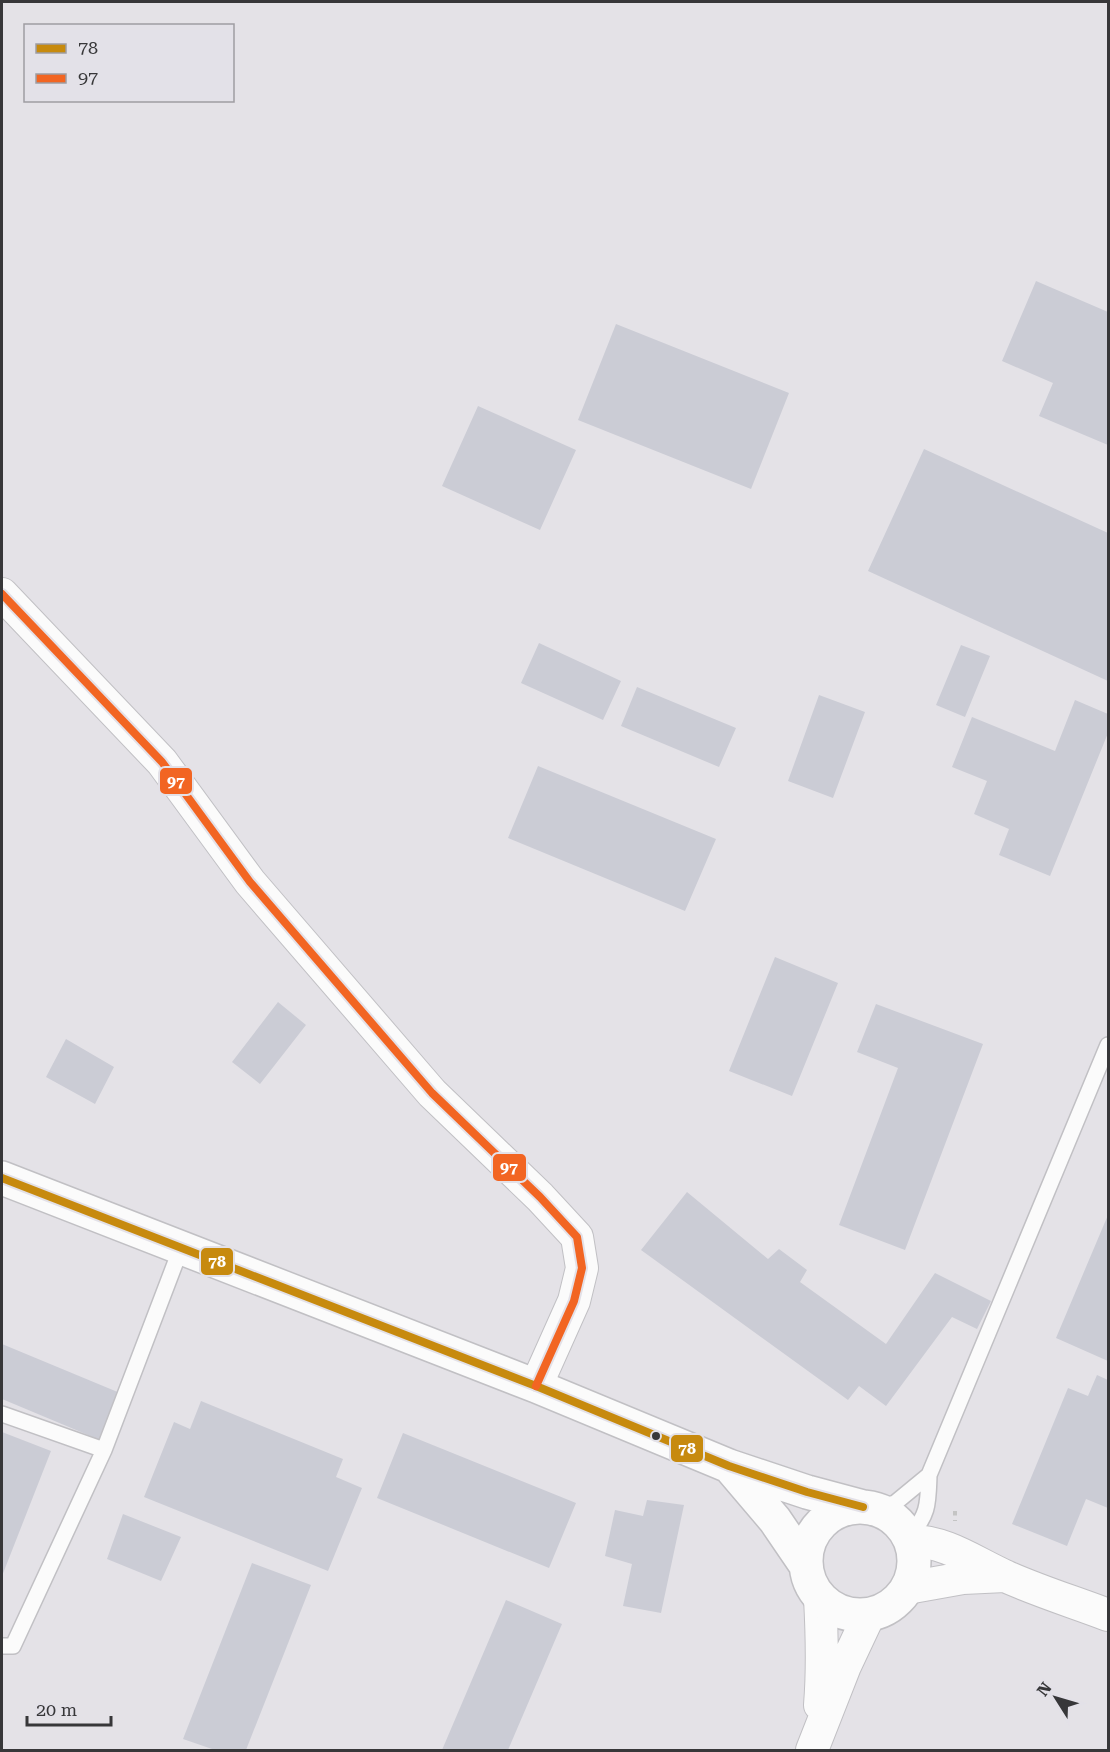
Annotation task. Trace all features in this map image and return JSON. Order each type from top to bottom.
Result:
[{"type":"street","points":[[2,594],[162,762],[250,882],[432,1093],[578,1237],[582,1268],[574,1301],[536,1386]]},
{"type":"street","points":[[2,1178],[536,1386],[729,1466],[807,1492],[870,1508],[895,1520],[910,1538],[915,1556],[914,1573],[908,1588],[898,1601],[884,1610],[869,1615],[855,1616],[830,1607],[813,1588],[805,1564],[775,1520],[729,1466]]},
{"type":"street","points":[[805,1564],[811,1539],[826,1519],[850,1507],[870,1508]]},
{"type":"street","points":[[910,1538],[943,1545],[1006,1576],[1108,1615]]},
{"type":"street","points":[[908,1588],[963,1578],[1006,1576]]},
{"type":"street","points":[[814,1746],[822,1681],[823,1640],[820,1598]]},
{"type":"street","points":[[814,1746],[844,1666],[869,1615]]},
{"type":"lane","points":[[910,1538],[926,1513],[929,1475],[1108,1045]]},
{"type":"lane","points":[[2,1646],[13,1646],[104,1450],[181,1248]]},
{"type":"lane","points":[[2,1414],[104,1450]]},
{"type":"lane","points":[[870,1508],[895,1503],[929,1475]]},
{"type":"building","points":[[1036,281],[1108,312],[1108,445],[1039,416],[1053,383],[1002,361]]},
{"type":"building","points":[[616,324],[789,393],[751,489],[578,420]]},
{"type":"building","points":[[478,406],[576,450],[540,530],[442,486]]},
{"type":"building","points":[[924,449],[1108,533],[1108,681],[868,571]]},
{"type":"building","points":[[539,643],[621,681],[603,720],[521,683]]},
{"type":"building","points":[[961,645],[990,656],[965,717],[936,705]]},
{"type":"building","points":[[637,687],[736,728],[719,767],[621,726]]},
{"type":"building","points":[[819,695],[865,712],[833,798],[788,781]]},
{"type":"building","points":[[1075,700],[1108,714],[1108,733],[1050,876],[999,855],[1009,829],[974,814],[987,781],[952,767],[972,717],[1055,751]]},
{"type":"building","points":[[538,766],[716,839],[685,911],[508,838]]},
{"type":"building","points":[[775,957],[838,983],[792,1096],[729,1071]]},
{"type":"building","points":[[278,1002],[306,1025],[260,1084],[232,1062]]},
{"type":"building","points":[[876,1004],[983,1044],[905,1250],[839,1225],[898,1068],[857,1052]]},
{"type":"building","points":[[66,1039],[114,1067],[95,1104],[46,1077]]},
{"type":"building","points":[[687,1192],[768,1259],[779,1249],[807,1270],[800,1282],[886,1344],[935,1273],[991,1301],[977,1329],[952,1317],[886,1406],[859,1386],[848,1400],[641,1250]]},
{"type":"building","points":[[1108,1215],[1108,1361],[1056,1338]]},
{"type":"building","points":[[2,1344],[120,1393],[100,1440],[2,1399]]},
{"type":"building","points":[[1097,1375],[1108,1380],[1108,1508],[1086,1499],[1067,1546],[1012,1524],[1068,1388],[1088,1396]]},
{"type":"building","points":[[201,1401],[343,1459],[336,1477],[362,1488],[328,1571],[144,1497],[174,1422],[190,1429]]},
{"type":"building","points":[[2,1432],[51,1451],[2,1576]]},
{"type":"building","points":[[403,1433],[576,1503],[549,1568],[377,1498]]},
{"type":"building","points":[[647,1500],[684,1505],[661,1613],[623,1606],[632,1564],[605,1556],[615,1510],[643,1516]]},
{"type":"building","points":[[123,1514],[181,1537],[161,1581],[107,1559]]},
{"type":"building","points":[[252,1563],[311,1585],[246,1750],[215,1750],[183,1739]]},
{"type":"building","points":[[506,1600],[562,1624],[508,1750],[442,1750]]},
{"type":"transit line","name":"97","points":[[2,594],[162,762],[250,882],[432,1093],[540,1197],[577,1237],[582,1268],[574,1301],[536,1386]]},
{"type":"transit line","name":"78","points":[[2,1178],[536,1386],[729,1466],[807,1492],[863,1507]]}]
